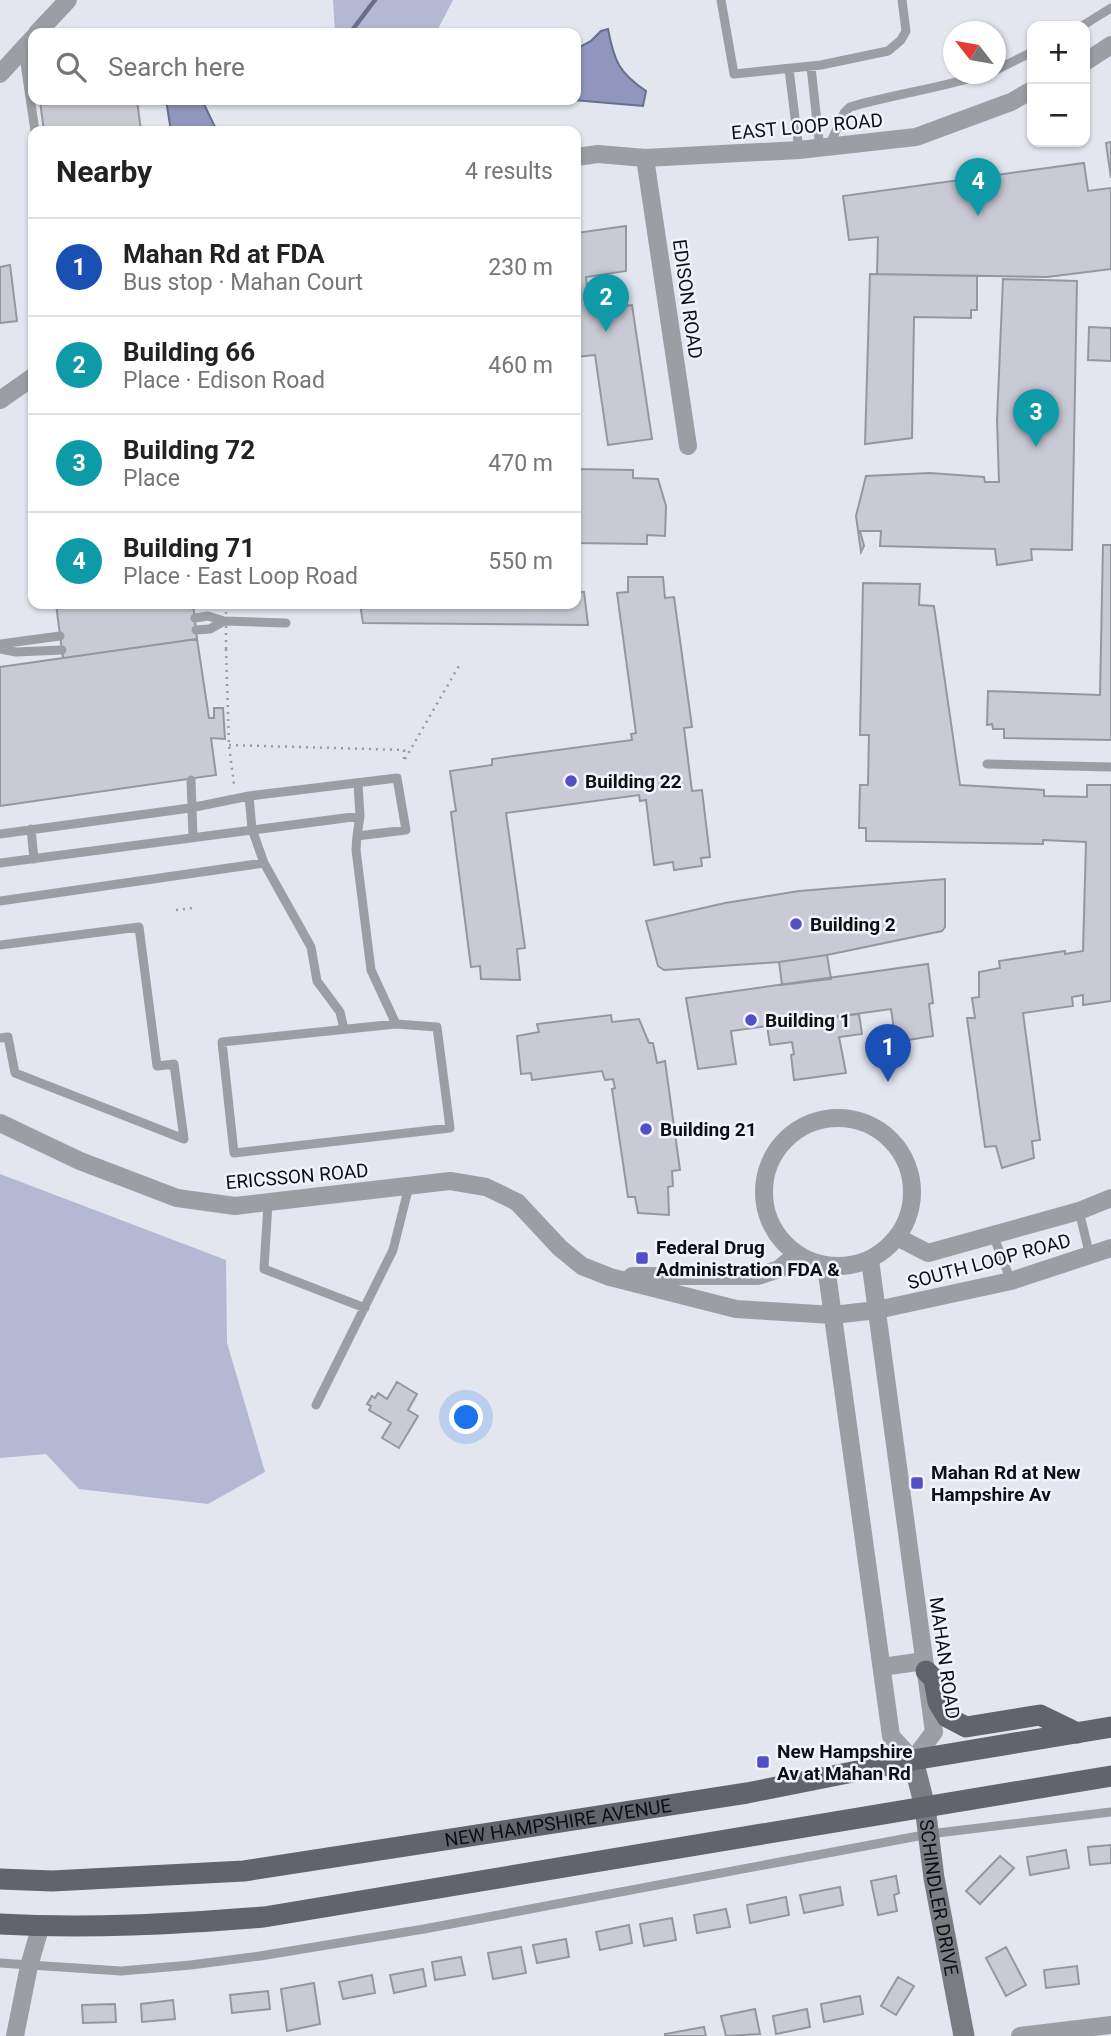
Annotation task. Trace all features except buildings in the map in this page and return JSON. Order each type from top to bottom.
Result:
[{"type":"main road","points":[[925,1666],[934,1679],[939,1702],[947,1717],[965,1727],[1040,1714],[1077,1732]]},
{"type":"main road","name":"NEW HAMPSHIRE AVENUE","points":[[0,1879],[52,1881],[244,1871],[747,1793],[913,1760],[1111,1727]]},
{"type":"main road","points":[[0,1924],[183,1924],[264,1917],[1111,1776]]},
{"type":"street","points":[[42,28],[68,0]]},
{"type":"street","points":[[0,74],[28,43]]},
{"type":"street","points":[[1090,59],[1111,45]]},
{"type":"street","name":"EAST LOOP ROAD","points":[[581,157],[645,158],[799,150],[916,137],[1011,102],[1027,93]]},
{"type":"street","name":"EDISON ROAD","points":[[645,158],[688,446]]},
{"type":"street","points":[[0,400],[28,380]]},
{"type":"street","points":[[839,1116],[856,1120],[877,1131],[898,1151],[907,1168],[910,1191],[907,1216],[897,1237],[884,1252],[856,1265],[826,1266],[797,1254],[775,1225],[767,1201],[767,1176],[776,1154],[786,1140],[803,1125],[820,1118],[839,1116]]},
{"type":"street","name":"ERICSSON ROAD","points":[[0,1124],[80,1161],[177,1198],[235,1206],[450,1181],[486,1187],[517,1202],[560,1248],[582,1266],[610,1277]]},
{"type":"street","name":"SOUTH LOOP ROAD","points":[[897,1237],[928,1252],[1079,1211],[1111,1198]]},
{"type":"street","name":"SOUTH LOOP ROAD","points":[[877,1310],[1011,1281],[1111,1248]]},
{"type":"street","points":[[610,1277],[758,1276],[779,1269],[797,1254]]},
{"type":"street","name":"MAHAN ROAD","points":[[870,1260],[934,1732],[913,1760]]},
{"type":"street","points":[[826,1266],[891,1736],[913,1760]]},
{"type":"street","points":[[610,1277],[726,1307],[833,1315],[877,1310]]},
{"type":"street","points":[[882,1667],[925,1666]]},
{"type":"street","name":"SCHINDLER DRIVE","points":[[913,1760],[925,1807],[934,1878],[964,2036]]},
{"type":"street","points":[[15,2036],[29,1966],[41,1925]]},
{"type":"street","points":[[1020,2036],[1111,2025]]},
{"type":"lane","points":[[721,0],[734,74],[811,67],[888,51],[901,40],[906,31],[902,0]]},
{"type":"lane","points":[[1090,21],[1111,8]]},
{"type":"lane","points":[[1006,65],[1027,54]]},
{"type":"lane","points":[[811,67],[825,148]]},
{"type":"lane","points":[[789,69],[799,150]]},
{"type":"lane","points":[[825,148],[850,107],[911,90],[948,84]]},
{"type":"lane","points":[[33,105],[35,126]]},
{"type":"lane","points":[[195,618],[208,616],[223,621],[286,623]]},
{"type":"lane","points":[[197,631],[210,629],[223,621]]},
{"type":"lane","points":[[0,647],[60,636]]},
{"type":"lane","points":[[0,647],[16,652],[62,650]]},
{"type":"lane","points":[[987,764],[1111,767]]},
{"type":"lane","points":[[0,834],[190,808],[249,796],[397,778],[406,830],[357,836]]},
{"type":"lane","points":[[191,780],[192,837]]},
{"type":"lane","points":[[358,784],[360,816],[356,850],[371,970],[396,1024]]},
{"type":"lane","points":[[249,796],[252,829],[264,863],[311,947],[317,981],[340,1012],[344,1029]]},
{"type":"lane","points":[[0,863],[360,816]]},
{"type":"lane","points":[[31,830],[34,859]]},
{"type":"lane","points":[[0,901],[264,863]]},
{"type":"lane","points":[[0,945],[139,927],[157,1066],[174,1064],[184,1139],[15,1073],[9,1037],[0,1038]]},
{"type":"lane","points":[[396,1024],[437,1027],[450,1128],[234,1153],[222,1042],[344,1029],[396,1024]]},
{"type":"lane","points":[[316,1405],[393,1250],[410,1186]]},
{"type":"lane","points":[[268,1203],[264,1269],[365,1308]]},
{"type":"lane","points":[[1079,1211],[1090,1256]]},
{"type":"lane","points":[[993,1235],[1011,1281]]},
{"type":"lane","points":[[0,1963],[121,1971],[260,1956],[424,1929],[929,1834],[1111,1812]]},
{"type":"path","points":[[226,609],[229,745],[235,786]]},
{"type":"path","points":[[229,745],[404,750],[404,762],[460,664]]},
{"type":"path","points":[[176,910],[193,908]]},
{"type":"shaded area","points":[[333,0],[453,0],[439,28],[335,28]]},
{"type":"shaded area","points":[[608,29],[619,65],[646,91],[643,106],[581,101],[581,46]]},
{"type":"shaded area","points":[[167,105],[204,105],[215,126],[170,126]]},
{"type":"shaded area","points":[[0,1174],[226,1260],[227,1343],[265,1472],[208,1504],[79,1489],[46,1454],[0,1458]]},
{"type":"waterway","points":[[354,28],[375,0]]},
{"type":"place","name":"Building 71","points":[[978,216]]},
{"type":"place","name":"Building 66","points":[[606,332]]},
{"type":"place","name":"Building 72","points":[[1036,447]]},
{"type":"place","name":"Building 22","points":[[571,781]]},
{"type":"place","name":"Building 2","points":[[796,924]]},
{"type":"place","name":"Building 1","points":[[751,1020]]},
{"type":"place","name":"Mahan Rd at FDA","points":[[888,1082]]},
{"type":"place","name":"Building 21","points":[[646,1129]]},
{"type":"place","name":"Federal Drug Administration FDA &","points":[[642,1258]]},
{"type":"place","name":"Mahan Rd at New Hampshire Av","points":[[917,1483]]},
{"type":"place","name":"New Hampshire Av at Mahan Rd","points":[[763,1762]]}]
